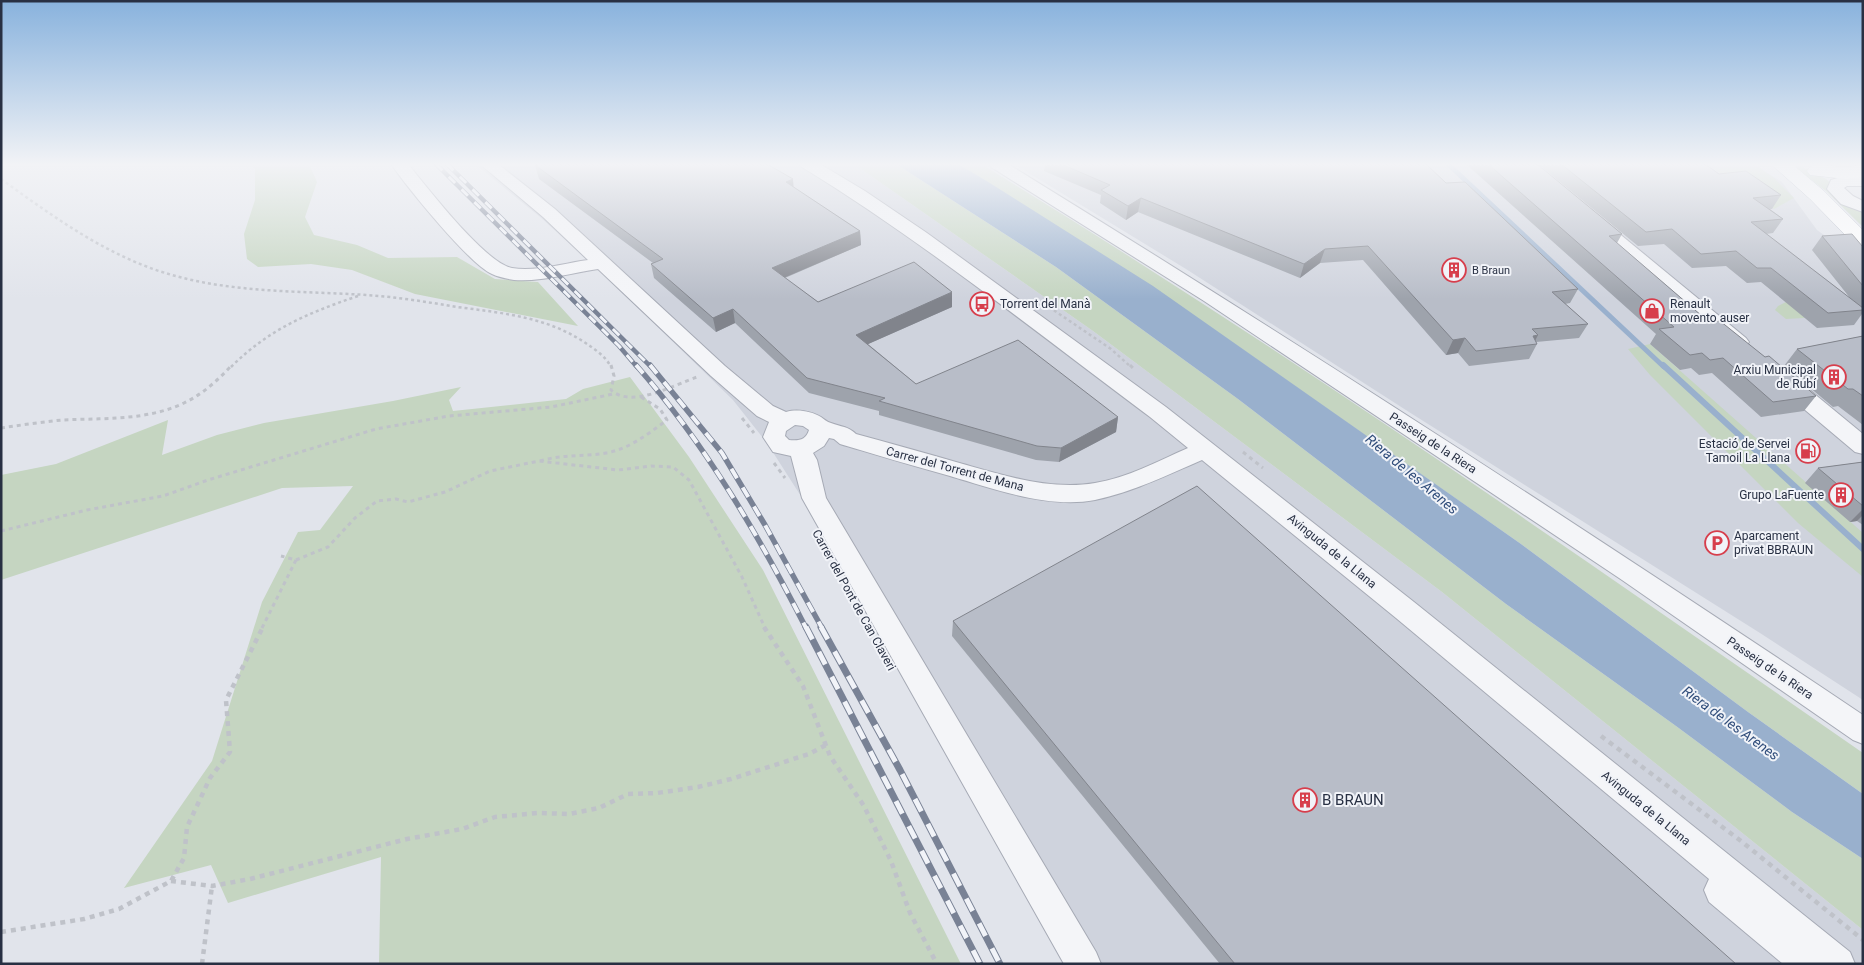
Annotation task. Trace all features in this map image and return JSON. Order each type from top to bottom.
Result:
[{"type":"main road","points":[[1831,209],[1863,242]]},
{"type":"street","points":[[437,209],[483,258],[498,270],[514,274],[537,274],[602,262]]},
{"type":"street","points":[[544,209],[718,371],[765,410],[784,421]]},
{"type":"street","name":"Avinguda de la Llana","points":[[862,209],[913,244],[1120,397],[1199,452],[1398,604],[1838,964]]},
{"type":"street","name":"Avinguda de la Llana","points":[[880,209],[921,236],[1095,364],[1810,964]]},
{"type":"street","name":"Passeig de la Riera","points":[[1074,209],[1631,574],[1863,731]]},
{"type":"street","points":[[1578,209],[1754,354]]},
{"type":"street","points":[[1776,373],[1863,446]]},
{"type":"street","points":[[792,418],[805,418],[815,422],[812,440],[789,449],[781,446],[775,441],[773,435],[775,428],[784,421],[792,418]]},
{"type":"street","name":"Carrer del Torrent de Mana","points":[[812,440],[838,442],[848,439],[994,481],[1033,490],[1060,493],[1094,492],[1134,481],[1199,452]]},
{"type":"street","name":"Carrer del Pont de Can Claveri","points":[[812,440],[805,460],[814,498],[1084,964]]},
{"type":"path","points":[[44,209],[62,222],[140,265],[177,276],[229,286],[410,300],[475,309],[548,323],[578,337],[606,359],[612,368],[614,380],[611,390],[613,394]]},
{"type":"path","points":[[1,428],[48,421],[104,419],[149,414],[181,404],[202,394],[253,347],[280,328],[361,295]]},
{"type":"path","points":[[1,531],[96,508],[163,496],[208,480],[376,429],[448,416],[550,407],[613,394],[623,399],[641,397],[702,376],[698,371]]},
{"type":"path","points":[[281,556],[296,560],[328,547],[355,518],[377,502],[396,499],[408,502],[445,492],[490,471],[552,457],[606,453],[629,445],[667,420],[666,414],[641,397]]},
{"type":"path","points":[[736,411],[755,434]]},
{"type":"path","points":[[771,457],[786,480]]},
{"type":"path","points":[[539,461],[618,470],[650,466],[672,468],[689,480],[742,577],[765,628],[803,686],[830,756],[864,806],[891,861],[910,913],[937,964]]},
{"type":"path","points":[[1,932],[84,919],[120,909],[171,881],[184,858],[187,827],[210,778],[230,752],[226,700],[296,560]]},
{"type":"path","points":[[171,881],[212,886],[250,879],[406,839],[462,830],[495,817],[538,813],[569,814],[599,808],[628,794],[657,793],[698,787],[778,765],[810,754],[826,745]]},
{"type":"path","points":[[202,964],[212,886]]},
{"type":"shaded area","points":[[530,209],[918,209],[1093,331],[1442,592],[1863,930],[1863,964],[1070,964],[813,515],[767,443],[733,400],[600,271]]},
{"type":"shaded area","points":[[1088,209],[1802,209],[1817,230],[1842,248],[1863,271],[1863,700],[1760,633],[1186,269]]},
{"type":"green space","points":[[252,209],[308,209],[305,217],[314,235],[357,245],[388,258],[457,257],[495,279],[538,282],[578,326],[415,294],[352,270],[311,264],[258,267],[247,259],[244,234]]},
{"type":"green space","points":[[918,209],[966,209],[1056,267],[1238,399],[1506,604],[1792,812],[1863,859],[1863,930],[1442,592],[1093,331]]},
{"type":"green space","points":[[1029,209],[1054,209],[1205,305],[1426,452],[1863,753],[1863,794],[1748,712],[1521,544],[1153,287]]},
{"type":"green space","points":[[1845,209],[1863,209],[1863,227]]},
{"type":"green space","points":[[1790,300],[1822,317],[1786,319],[1775,310],[1778,306]]},
{"type":"green space","points":[[1650,344],[1863,533],[1863,577],[1798,523],[1650,375],[1628,349]]},
{"type":"green space","points":[[630,377],[689,457],[763,570],[961,964],[379,964],[381,857],[228,903],[211,865],[124,888],[212,761],[262,602],[298,532],[320,530],[353,486],[282,488],[1,580],[1,475],[56,464],[168,420],[162,455],[217,435],[264,423],[393,401],[461,387],[449,400],[453,411],[566,399],[583,389]]},
{"type":"water","name":"Riera de les Arenes","points":[[966,209],[1031,209],[1153,286],[1521,544],[1748,712],[1863,794],[1863,859],[1792,812],[1506,604],[1238,399],[1056,267]]},
{"type":"building","points":[[595,209],[827,209],[860,231],[772,268],[818,302],[914,262],[952,292],[856,335],[916,384],[1018,340],[1118,417],[1061,448],[1037,446],[879,401],[885,398],[807,378],[733,309],[713,318],[651,264],[663,259]]},
{"type":"building","points":[[1168,209],[1494,209],[1578,289],[1552,292],[1588,324],[1532,329],[1538,335],[1533,336],[1537,344],[1476,351],[1465,338],[1453,340],[1368,246],[1325,249],[1304,264]]},
{"type":"building","points":[[1539,209],[1592,209],[1622,234],[1609,236],[1709,322],[1720,321],[1765,357],[1769,356],[1816,396],[1773,402],[1723,358],[1710,360],[1702,353],[1690,355],[1659,329],[1674,327]]},
{"type":"building","points":[[1617,209],[1769,209],[1783,219],[1751,222],[1863,308],[1863,310],[1828,313],[1771,268],[1757,268],[1736,251],[1701,254],[1672,229],[1646,232]]},
{"type":"building","points":[[1852,234],[1863,247],[1863,286],[1822,236]]},
{"type":"building","points":[[1863,336],[1863,396],[1853,389],[1848,389],[1797,349]]},
{"type":"building","points":[[1863,462],[1863,506],[1818,468]]},
{"type":"building","name":"B BRAUN","points":[[1197,486],[1736,964],[1235,964],[953,621]]},
{"type":"waterway","points":[[1496,209],[1664,367]]},
{"type":"waterway","points":[[1663,365],[1863,549]]},
{"type":"railway","points":[[481,209],[619,346],[637,367]]},
{"type":"railway","points":[[492,209],[651,367]]},
{"type":"railway","points":[[636,365],[685,427],[729,491],[769,558],[806,628]]},
{"type":"railway","points":[[650,365],[722,453],[765,525],[822,628]]},
{"type":"railway","points":[[806,627],[980,964]]},
{"type":"railway","points":[[821,627],[900,770],[1000,964]]},
{"type":"place","name":"B Braun","points":[[1454,270]]},
{"type":"place","name":"Torrent del Manà","points":[[982,304]]},
{"type":"place","name":"Renault movento auser","points":[[1652,311]]},
{"type":"place","name":"Arxiu Municipal de Rubí","points":[[1834,377]]},
{"type":"place","name":"Estació de Servei Tamoil La Llana","points":[[1808,451]]},
{"type":"place","name":"Grupo LaFuente","points":[[1841,495]]},
{"type":"place","name":"Aparcament privat BBRAUN","points":[[1717,543]]},
{"type":"place","name":"B BRAUN","points":[[1305,800]]}]
